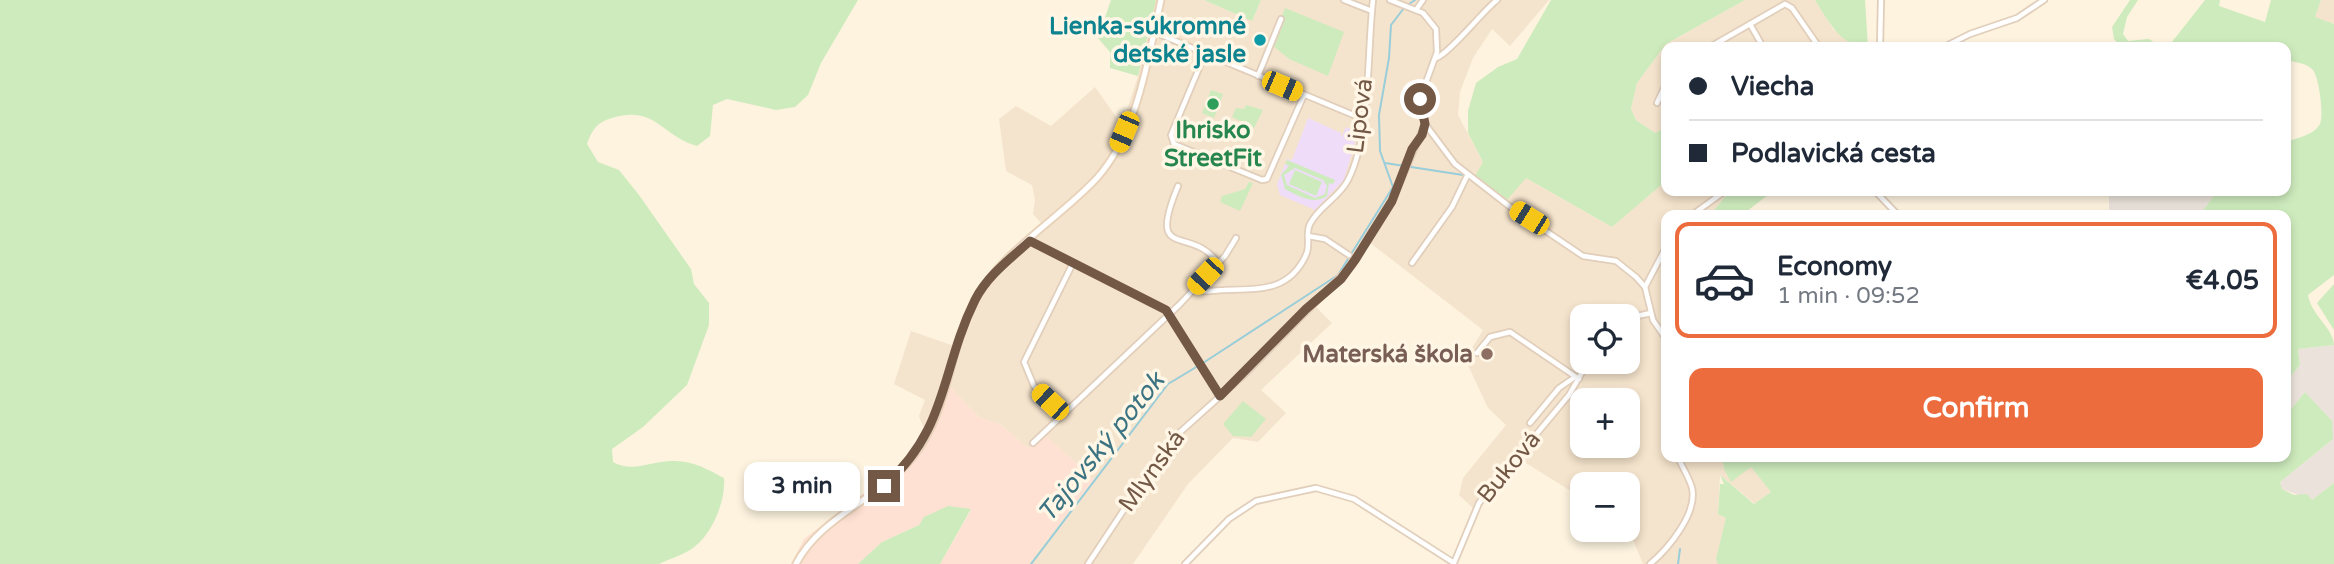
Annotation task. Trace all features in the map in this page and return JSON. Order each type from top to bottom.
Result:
[{"type":"main road","points":[[796,564],[807,545],[826,527],[884,486],[919,450],[939,408],[975,301],[992,277],[1096,178],[1112,158],[1133,107],[1161,0]]},
{"type":"street","points":[[1344,0],[1371,11]]},
{"type":"street","name":"Lipová","points":[[1192,290],[1255,290],[1284,282],[1294,274],[1306,254],[1308,228],[1348,180],[1360,143],[1373,0]]},
{"type":"street","points":[[1390,0],[1430,18],[1437,29],[1436,58],[1420,99],[1425,124],[1467,176],[1583,256],[1616,261],[1645,287],[1651,313],[1661,330]]},
{"type":"street","points":[[1416,10],[1423,0]]},
{"type":"street","points":[[1436,58],[1445,53],[1468,26],[1497,0]]},
{"type":"street","points":[[1880,42],[1881,0]]},
{"type":"street","points":[[1955,42],[2017,18],[2044,0]]},
{"type":"street","points":[[1719,42],[1788,5],[1815,42]]},
{"type":"street","points":[[1258,76],[1281,19]]},
{"type":"street","points":[[1750,24],[1760,42]]},
{"type":"street","points":[[1154,32],[1363,118]]},
{"type":"street","points":[[1205,54],[1171,135],[1174,144],[1262,180],[1267,179],[1304,95]]},
{"type":"street","points":[[1657,103],[1661,95]]},
{"type":"street","name":"Mlynská","points":[[1088,564],[1161,452],[1306,309],[1341,279],[1392,201],[1425,124]]},
{"type":"street","points":[[1412,263],[1452,207],[1467,176]]},
{"type":"street","points":[[1178,186],[1166,217],[1167,230],[1173,237],[1210,254],[1219,263]]},
{"type":"street","points":[[1699,210],[1718,196]]},
{"type":"street","points":[[1880,196],[1893,210]]},
{"type":"street","points":[[1308,236],[1325,239],[1349,255]]},
{"type":"street","points":[[1033,443],[1219,263],[1236,238]]},
{"type":"street","points":[[1030,241],[1169,313],[1220,396]]},
{"type":"street","points":[[1645,287],[1661,257]]},
{"type":"street","points":[[1063,414],[1034,386],[1024,362],[1073,263]]},
{"type":"street","points":[[1640,315],[1651,313]]},
{"type":"street","points":[[1477,353],[1490,337],[1510,332],[1577,378]]},
{"type":"street","name":"Buková","points":[[1454,562],[1479,502],[1580,374]]},
{"type":"street","name":"Buková","points":[[1530,423],[1559,388],[1577,378]]},
{"type":"street","points":[[1650,564],[1675,541],[1693,498],[1691,484],[1680,462]]},
{"type":"street","points":[[1185,564],[1229,519],[1256,501],[1316,488],[1329,489],[1354,499],[1454,562]]},
{"type":"shaded area","points":[[1156,0],[1204,0],[1252,21],[1261,0],[1549,0],[1510,46],[1492,29],[1473,58],[1460,92],[1458,115],[1483,162],[1526,178],[1612,227],[1661,185],[1661,196],[1726,196],[1714,210],[1661,210],[1661,462],[1723,462],[1724,469],[1751,466],[1771,492],[1755,504],[1720,475],[1718,514],[1726,518],[1718,564],[1643,564],[1634,542],[1640,542],[1640,472],[1570,472],[1570,490],[1518,458],[1477,512],[1459,495],[1463,478],[1506,425],[1488,408],[1465,359],[1483,330],[1369,242],[1341,282],[1315,306],[1332,323],[1261,390],[1286,413],[1258,442],[1233,438],[1188,484],[1133,564],[1028,564],[1094,479],[1044,435],[1029,449],[1000,424],[980,418],[950,387],[932,432],[924,429],[919,416],[925,400],[894,384],[911,331],[954,346],[971,299],[983,282],[1042,224],[1033,214],[1035,200],[1032,185],[1006,171],[999,119],[1016,106],[1051,126],[1095,87],[1122,125],[1138,76]]},
{"type":"shaded area","points":[[1745,0],[1815,0],[1833,29],[1850,42],[1670,42]]},
{"type":"shaded area","points":[[2321,0],[2334,0],[2334,24],[2314,17]]},
{"type":"shaded area","points":[[1661,51],[1661,130],[1655,133],[1636,120],[1631,109],[1637,83]]},
{"type":"shaded area","points":[[1308,118],[1341,133],[1341,138],[1346,127],[1358,132],[1344,180],[1315,210],[1280,195],[1277,184],[1287,159],[1292,160]]},
{"type":"shaded area","points":[[2109,196],[2213,196],[2204,210],[2109,210]]},
{"type":"shaded area","points":[[2334,345],[2334,483],[2312,500],[2282,489],[2280,482],[2333,439],[2305,392],[2291,409],[2291,376],[2300,365],[2298,349]]},
{"type":"shaded area","points":[[950,387],[980,418],[1000,424],[1029,449],[1044,434],[1094,479],[1028,564],[940,564],[971,510],[919,525],[882,542],[858,564],[791,564],[804,539],[895,469],[909,456],[924,429],[932,432]]},
{"type":"green space","points":[[0,0],[858,0],[821,63],[808,95],[795,107],[776,110],[727,99],[713,105],[710,136],[697,146],[649,119],[639,115],[627,115],[599,124],[587,144],[598,162],[619,170],[639,195],[691,269],[694,284],[709,303],[709,325],[687,385],[643,427],[612,449],[613,462],[635,467],[665,461],[686,462],[724,478],[720,508],[711,528],[690,550],[659,564],[0,564]]},
{"type":"green space","points":[[1111,0],[1156,0],[1138,76],[1110,68],[1110,52],[1098,38]]},
{"type":"green space","points":[[1204,0],[1261,0],[1252,21]]},
{"type":"green space","points":[[1551,0],[1745,0],[1670,42],[1661,42],[1661,51],[1637,83],[1631,109],[1636,120],[1655,133],[1661,130],[1661,185],[1612,227],[1526,178],[1507,200],[1474,178],[1483,162],[1468,133],[1468,111],[1476,83],[1498,67],[1517,59]]},
{"type":"green space","points":[[1815,0],[1865,0],[1868,42],[1849,42],[1830,24]]},
{"type":"green space","points":[[2130,0],[2138,0],[2127,17],[2123,34],[2128,41],[2149,39],[2154,42],[2117,42],[2112,27]]},
{"type":"green space","points":[[2205,0],[2220,0],[2219,6],[2265,22],[2271,0],[2321,0],[2315,17],[2334,24],[2334,275],[2308,295],[2334,345],[2298,349],[2300,365],[2291,376],[2291,210],[2204,210],[2213,196],[2291,196],[2291,140],[2310,133],[2320,124],[2321,104],[2315,73],[2303,64],[2291,61],[2291,42],[2172,42]]},
{"type":"green space","points":[[1285,8],[1344,32],[1328,76],[1289,59],[1271,44]]},
{"type":"green space","name":"Ihrisko StreetFit","points":[[1211,90],[1223,94],[1214,118],[1202,113]]},
{"type":"green space","points":[[1246,105],[1263,110],[1254,128],[1232,117],[1236,108],[1244,109]]},
{"type":"green space","points":[[1287,160],[1335,180],[1333,184],[1329,183],[1327,196],[1311,200],[1283,188],[1281,175],[1289,166],[1285,164]],"holes":[[[1295,168],[1323,180],[1327,186],[1325,194],[1315,198],[1287,185],[1284,175]]]},
{"type":"green space","points":[[1295,170],[1322,182],[1316,196],[1289,184]]},
{"type":"green space","points":[[1249,182],[1253,183],[1240,211],[1220,202],[1222,196],[1245,189]]},
{"type":"green space","points":[[1726,196],[1767,196],[1748,210],[1714,210]]},
{"type":"green space","points":[[2334,284],[2334,330],[2317,303]]},
{"type":"green space","points":[[2305,392],[2332,421],[2333,439],[2280,482],[2282,489],[2294,495],[2307,494],[2312,500],[2334,483],[2334,564],[1718,564],[1716,559],[1726,518],[1718,514],[1720,484],[1724,484],[1720,475],[1754,504],[1771,492],[1751,467],[1731,482],[1723,462],[2291,462],[2291,409]]},
{"type":"green space","points":[[1243,401],[1266,419],[1251,437],[1233,436],[1223,424]]},
{"type":"green space","points":[[948,506],[971,509],[940,564],[858,564],[882,542],[919,525],[924,517]]},
{"type":"waterway","name":"Tajovský potok","points":[[1409,4],[1415,0]]},
{"type":"waterway","name":"Tajovský potok","points":[[1203,363],[1338,275],[1393,187],[1380,151],[1379,115],[1389,58],[1391,25],[1404,8]]},
{"type":"waterway","points":[[1385,163],[1463,175]]},
{"type":"waterway","name":"Tajovský potok","points":[[1031,564],[1168,384],[1198,366]]},
{"type":"waterway","points":[[1678,564],[1680,549]]},
{"type":"place","name":"Lienka-súkromné detské jasle","points":[[1260,40]]},
{"type":"place","name":"Ihrisko StreetFit","points":[[1213,104]]},
{"type":"place","name":"Materská škola","points":[[1487,354]]},
{"type":"route","points":[[884,486],[911,459],[932,427],[975,301],[992,277],[1030,241],[1166,310],[1220,396],[1261,358],[1316,299],[1341,279],[1355,260],[1392,201],[1412,149],[1422,135],[1425,124],[1421,117],[1420,99]]}]
